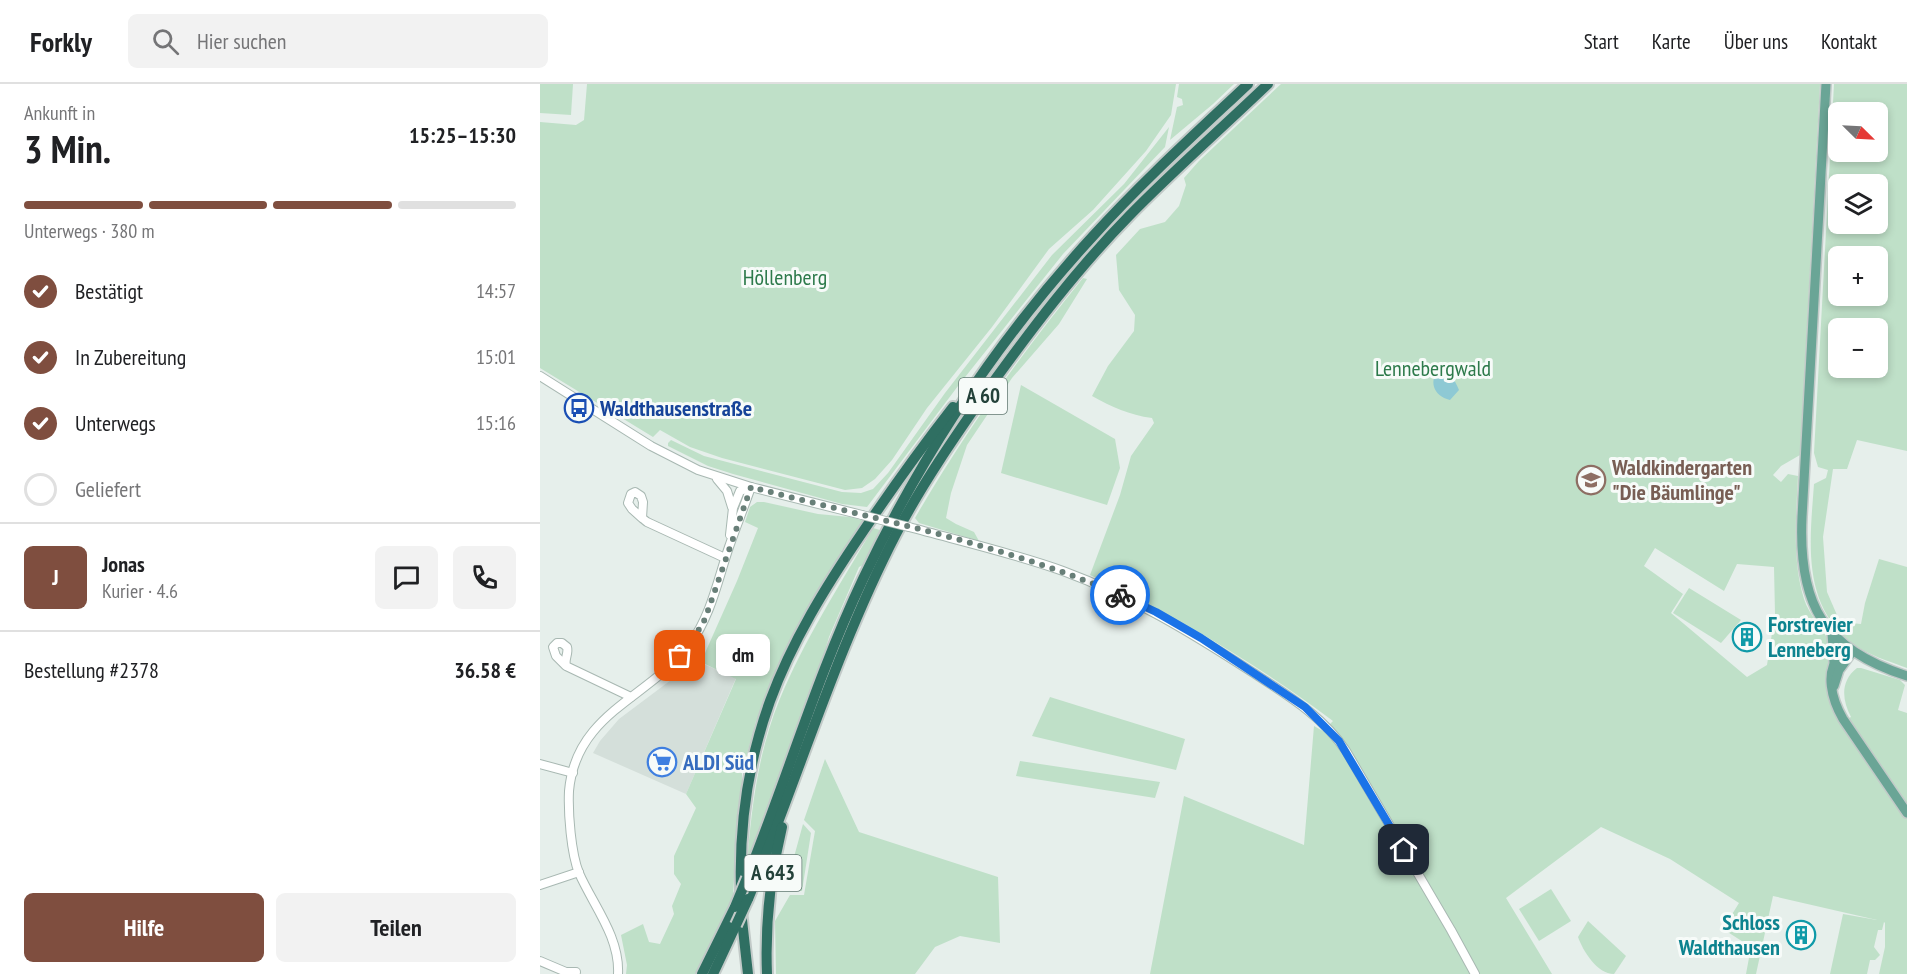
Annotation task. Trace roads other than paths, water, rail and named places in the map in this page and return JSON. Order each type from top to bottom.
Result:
[{"type":"highway","name":"A 60","points":[[702,974],[747,878],[822,674],[863,578],[929,456],[996,356],[1040,298],[1094,234],[1248,84]]},
{"type":"highway","name":"A 60","points":[[713,974],[748,899],[875,577],[900,526],[946,450],[1022,342],[1089,260],[1153,193],[1268,84]]},
{"type":"highway","name":"A 643","points":[[748,974],[741,903],[743,823],[755,750],[779,679],[815,608],[857,540],[930,436],[996,356]]},
{"type":"highway","name":"A 643","points":[[767,974],[766,931],[770,891],[780,838],[797,775]]},
{"type":"main road","points":[[1826,84],[1801,538],[1802,569],[1808,592],[1821,618],[1832,633],[1852,652],[1877,665],[1907,676]]},
{"type":"main road","points":[[1832,633],[1834,662],[1830,678],[1839,711],[1907,813]]},
{"type":"main road","points":[[1834,662],[1840,654],[1852,652]]},
{"type":"main road","points":[[1833,690],[1839,670],[1852,652]]},
{"type":"street","points":[[540,376],[651,446],[711,475],[1061,571],[1156,612],[1201,638],[1305,707],[1330,730],[1346,751],[1475,974]]},
{"type":"street","points":[[711,475],[727,491],[733,508]]},
{"type":"street","points":[[730,545],[733,508],[740,491],[751,487]]},
{"type":"street","points":[[618,974],[618,964],[611,937],[579,872],[570,810],[569,791],[573,773],[591,733],[680,656],[691,643],[705,619],[751,487]]},
{"type":"street","points":[[642,518],[725,558]]},
{"type":"street","points":[[566,666],[631,697]]},
{"type":"street","points":[[540,764],[573,773]]},
{"type":"street","points":[[540,886],[579,872]]},
{"type":"street","points":[[540,961],[566,972],[576,972]]},
{"type":"water","points":[[1440,368],[1450,374],[1459,390],[1450,400],[1440,395],[1434,387],[1434,378]]},
{"type":"place","name":"Waldthausenstraße","points":[[579,408]]},
{"type":"place","name":"Waldkindergarten \"Die Bäumlinge\"","points":[[1591,480]]},
{"type":"place","name":"Forstrevier Lenneberg","points":[[1747,637]]},
{"type":"place","name":"dm","points":[[680,656]]},
{"type":"place","name":"ALDI Süd","points":[[662,762]]},
{"type":"place","name":"Schloss Waldthausen","points":[[1801,935]]},
{"type":"park label","name":"Höllenberg","points":[[785,277]]},
{"type":"park label","name":"Lennebergwald","points":[[1433,368]]}]
